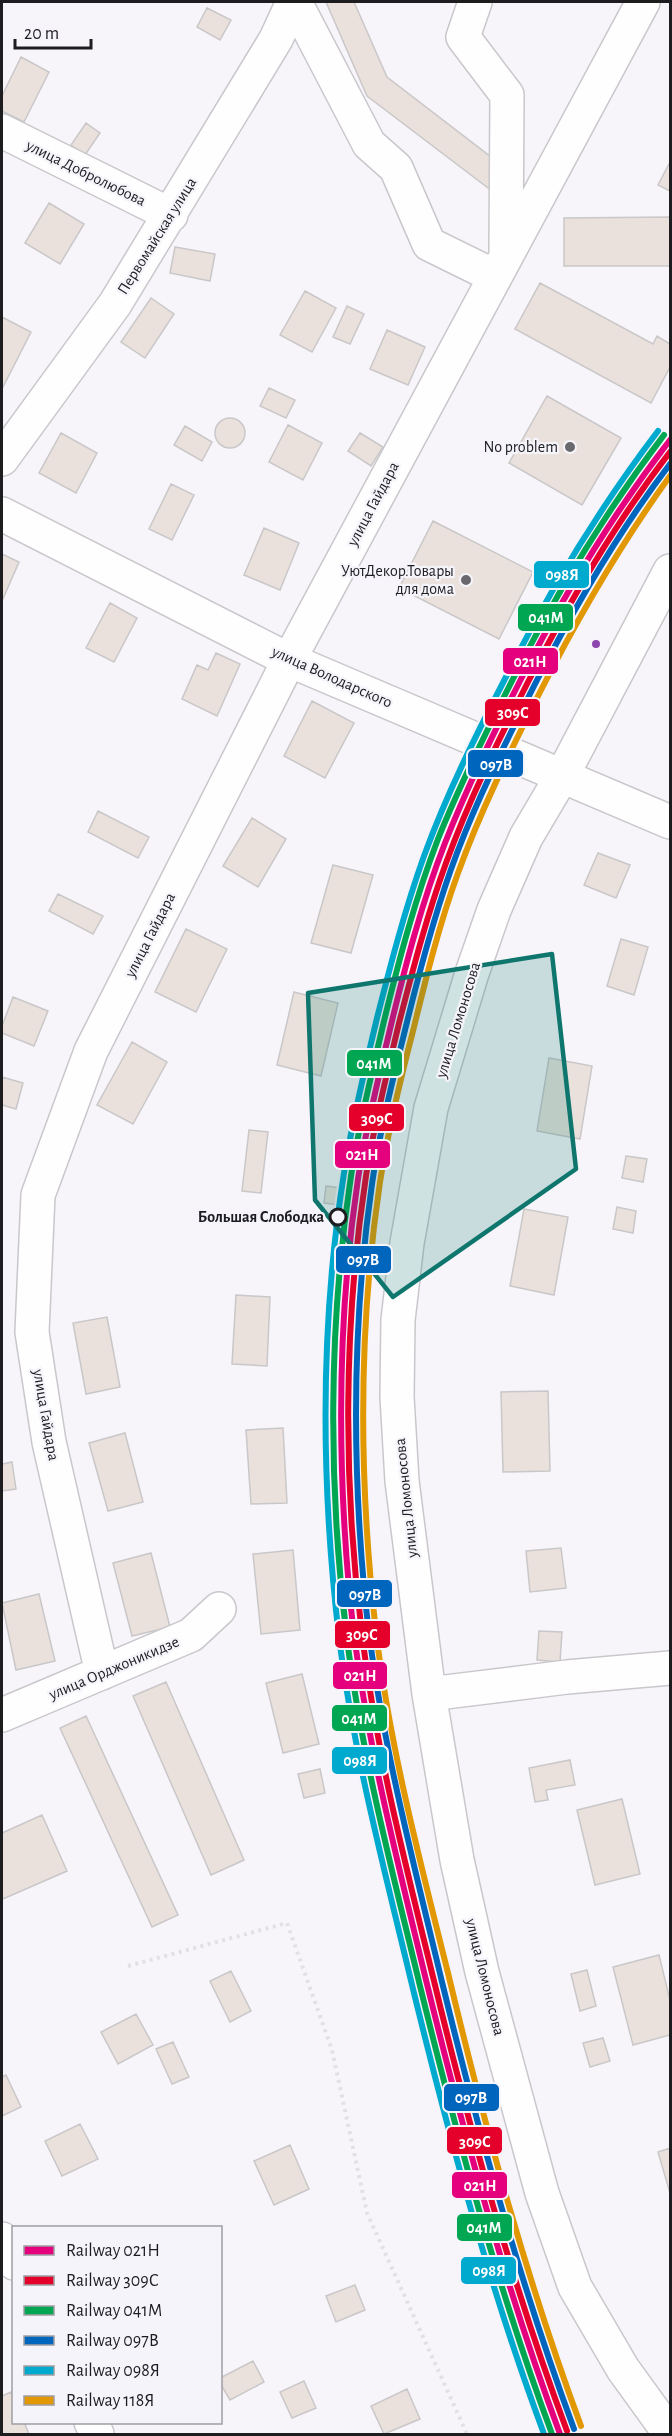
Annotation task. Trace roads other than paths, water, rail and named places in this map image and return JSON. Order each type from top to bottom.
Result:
[{"type":"street","name":"Первомайская улица","points":[[2,459],[115,304],[276,39],[294,2]]},
{"type":"street","points":[[294,2],[369,144],[396,168],[429,244],[500,265],[507,94],[463,37],[475,2]]},
{"type":"street","name":"улица Гайдара","points":[[102,1673],[49,1442],[32,1332],[38,1196],[91,1051],[289,660],[643,2]]},
{"type":"street","name":"улица Добролюбова","points":[[2,131],[171,215]]},
{"type":"street","name":"улица Володарского","points":[[2,514],[289,660],[670,822]]},
{"type":"street","name":"улица Ломоносова","points":[[670,571],[562,776],[526,837],[494,910],[472,973],[431,1108],[407,1243],[398,1320],[397,1397],[402,1481],[429,1694],[457,1860],[482,1972],[546,2204],[575,2287],[623,2369],[670,2434]]},
{"type":"street","name":"улица Орджоникидзе","points":[[2,1715],[191,1635],[219,1609]]},
{"type":"street","points":[[429,1694],[567,1677],[670,1668]]},
{"type":"street","points":[[2,2239],[12,2260]]},
{"type":"rail line","name":"098Я","points":[[544,2434],[506,2325],[456,2158],[381,1858],[353,1726],[339,1637],[329,1522],[326,1463],[327,1347],[336,1230],[351,1134],[368,1056],[404,916],[424,856],[463,763],[541,610],[596,519],[658,431]]},
{"type":"rail line","name":"041М","points":[[552,2434],[514,2325],[464,2158],[389,1859],[361,1727],[347,1639],[336,1524],[333,1407],[338,1291],[351,1176],[370,1079],[415,907],[446,818],[474,757],[547,614],[602,523],[664,435]]},
{"type":"rail line","name":"021Н","points":[[560,2434],[503,2266],[471,2152],[440,2038],[370,1736],[354,1638],[345,1537],[341,1435],[343,1332],[351,1230],[365,1140],[403,979],[437,865],[453,822],[481,761],[553,618],[608,527],[670,440]]},
{"type":"rail line","name":"309С","points":[[567,2431],[528,2320],[478,2152],[413,1895],[375,1721],[362,1634],[351,1520],[348,1405],[350,1347],[358,1233],[373,1137],[399,1023],[426,922],[446,863],[464,816],[495,749],[560,622],[630,507],[670,452]]},
{"type":"rail line","name":"097В","points":[[574,2429],[518,2263],[486,2152],[418,1884],[386,1737],[370,1637],[360,1537],[356,1436],[358,1334],[366,1234],[379,1143],[418,979],[449,874],[484,789],[550,656],[615,543],[670,464]]},
{"type":"rail line","name":"118Я","points":[[581,2426],[542,2314],[492,2145],[427,1889],[389,1718],[376,1632],[366,1520],[363,1407],[365,1350],[373,1237],[387,1144],[423,991],[451,893],[485,805],[553,667],[617,556],[670,476]]},
{"type":"place","name":"No problem","points":[[570,447]]},
{"type":"place","name":"УютДекор.Товары для дома","points":[[466,580]]},
{"type":"place","name":"Большая Слободка","points":[[338,1217]]}]
